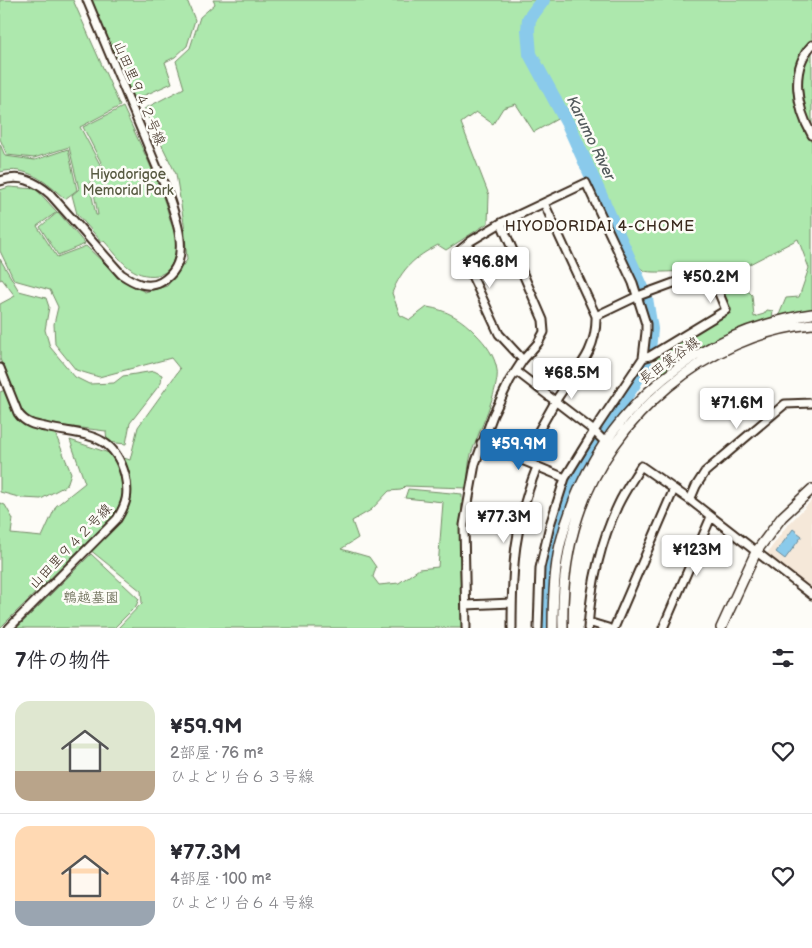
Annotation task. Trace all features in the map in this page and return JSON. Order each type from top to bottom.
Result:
[{"type":"street","name":"山田里９４２号線","points":[[0,181],[10,178],[21,178],[31,180],[40,185],[121,274],[131,281],[146,285],[158,284],[172,274],[179,262],[181,252],[178,221],[87,0]]},
{"type":"street","points":[[812,44],[802,58],[798,90],[800,108],[805,123],[812,135]]},
{"type":"street","points":[[523,360],[499,334],[460,250],[501,223],[586,184],[638,296],[646,324],[643,358],[565,478],[550,525],[540,568],[538,628]]},
{"type":"street","points":[[523,460],[556,402],[590,353],[596,330],[596,316],[544,203]]},
{"type":"street","points":[[466,628],[464,524],[475,464],[481,443],[493,415],[516,371],[538,343],[544,332],[543,320],[501,223]]},
{"type":"street","points":[[596,316],[638,296],[709,270],[726,310],[650,356],[643,358]]},
{"type":"street","name":"長田箕谷線","points":[[553,628],[555,575],[560,546],[570,512],[580,487],[642,398],[683,363],[715,344],[745,331],[812,314]]},
{"type":"street","name":"長田箕谷線","points":[[562,628],[564,575],[578,516],[609,445],[648,405],[688,371],[719,352],[773,330],[812,324]]},
{"type":"street","name":"山田里９４２号線","points":[[0,368],[18,413],[23,420],[62,431],[89,434],[107,443],[120,464],[128,487],[126,505],[118,519],[10,628]]},
{"type":"street","points":[[516,371],[594,431],[609,445]]},
{"type":"street","points":[[690,500],[705,472],[786,404],[812,403]]},
{"type":"street","points":[[481,443],[565,478]]},
{"type":"street","points":[[608,628],[588,625],[594,577],[617,506],[641,466],[690,500],[812,595]]},
{"type":"street","points":[[512,628],[517,533],[527,492],[537,467]]},
{"type":"street","points":[[614,628],[674,489]]},
{"type":"street","points":[[721,628],[756,552],[782,517],[812,489]]},
{"type":"street","points":[[663,628],[711,517]]},
{"type":"street","points":[[466,605],[512,603]]},
{"type":"shaded area","points":[[812,500],[812,590],[766,555],[786,527]]},
{"type":"green space","name":"Hiyodorigoe Memorial Park","points":[[0,0],[73,0],[120,106],[80,127],[103,170],[89,183],[96,215],[98,215],[92,182],[105,170],[83,127],[123,107],[156,179],[176,236],[173,262],[167,271],[158,275],[149,275],[140,274],[133,270],[104,241],[101,241],[77,214],[72,195],[79,189],[69,147],[34,158],[7,155],[0,139]]},
{"type":"green space","points":[[88,0],[187,0],[195,20],[187,46],[175,57],[165,62],[172,83],[134,100]]},
{"type":"green space","points":[[213,0],[812,0],[812,310],[788,316],[779,315],[786,298],[799,297],[809,268],[798,239],[740,269],[745,288],[752,295],[754,317],[764,314],[767,310],[773,311],[772,318],[742,328],[689,354],[662,376],[655,374],[657,357],[729,310],[713,268],[650,272],[639,267],[625,246],[559,118],[534,132],[516,104],[503,108],[493,124],[476,112],[461,123],[489,195],[488,223],[446,250],[438,245],[416,259],[400,277],[392,293],[400,315],[410,320],[427,307],[441,310],[460,320],[483,342],[494,360],[497,370],[495,388],[471,454],[467,488],[405,486],[401,490],[389,491],[371,510],[352,521],[358,538],[341,549],[369,557],[376,567],[373,577],[379,585],[399,583],[419,569],[438,567],[443,502],[405,498],[408,489],[462,494],[460,567],[463,628],[118,628],[142,603],[141,591],[84,545],[0,628],[0,503],[5,505],[13,519],[11,534],[42,537],[56,506],[85,483],[70,440],[130,460],[138,427],[180,369],[171,358],[99,377],[76,370],[55,344],[54,324],[58,307],[50,290],[14,280],[0,251],[0,190],[9,187],[36,189],[57,212],[37,226],[57,257],[86,246],[122,280],[145,292],[167,286],[187,260],[184,223],[176,174],[144,109],[184,88],[176,61],[190,48],[200,17],[215,4]]},
{"type":"green space","points":[[0,144],[5,156],[35,160],[68,149],[77,190],[65,199],[36,176],[10,170],[0,172]]},
{"type":"green space","points":[[58,212],[85,244],[58,255],[40,227]]},
{"type":"green space","points":[[0,259],[19,291],[46,298],[49,307],[45,330],[50,347],[75,377],[89,384],[114,383],[123,376],[154,371],[162,375],[161,383],[130,423],[126,444],[107,442],[106,431],[51,423],[71,473],[67,485],[41,499],[22,498],[0,492],[0,392],[12,387],[0,359],[0,304],[15,296],[2,279],[0,280]]},
{"type":"green space","name":"鵯越墓園","points":[[91,554],[139,599],[136,606],[114,628],[17,628]]},
{"type":"water","points":[[793,529],[802,536],[785,559],[776,552]]},
{"type":"waterway","name":"Karumo River","points":[[543,0],[529,19],[530,54],[569,126],[643,290]]},
{"type":"waterway","name":"Karumo River","points":[[646,298],[651,329],[649,350]]},
{"type":"waterway","name":"Karumo River","points":[[605,426],[634,384],[645,364]]},
{"type":"waterway","name":"Karumo River","points":[[544,628],[544,605],[552,535],[579,465],[594,442]]},
{"type":"district","name":"HIYODORIDAI 4-CHOME","points":[[600,226]]}]
